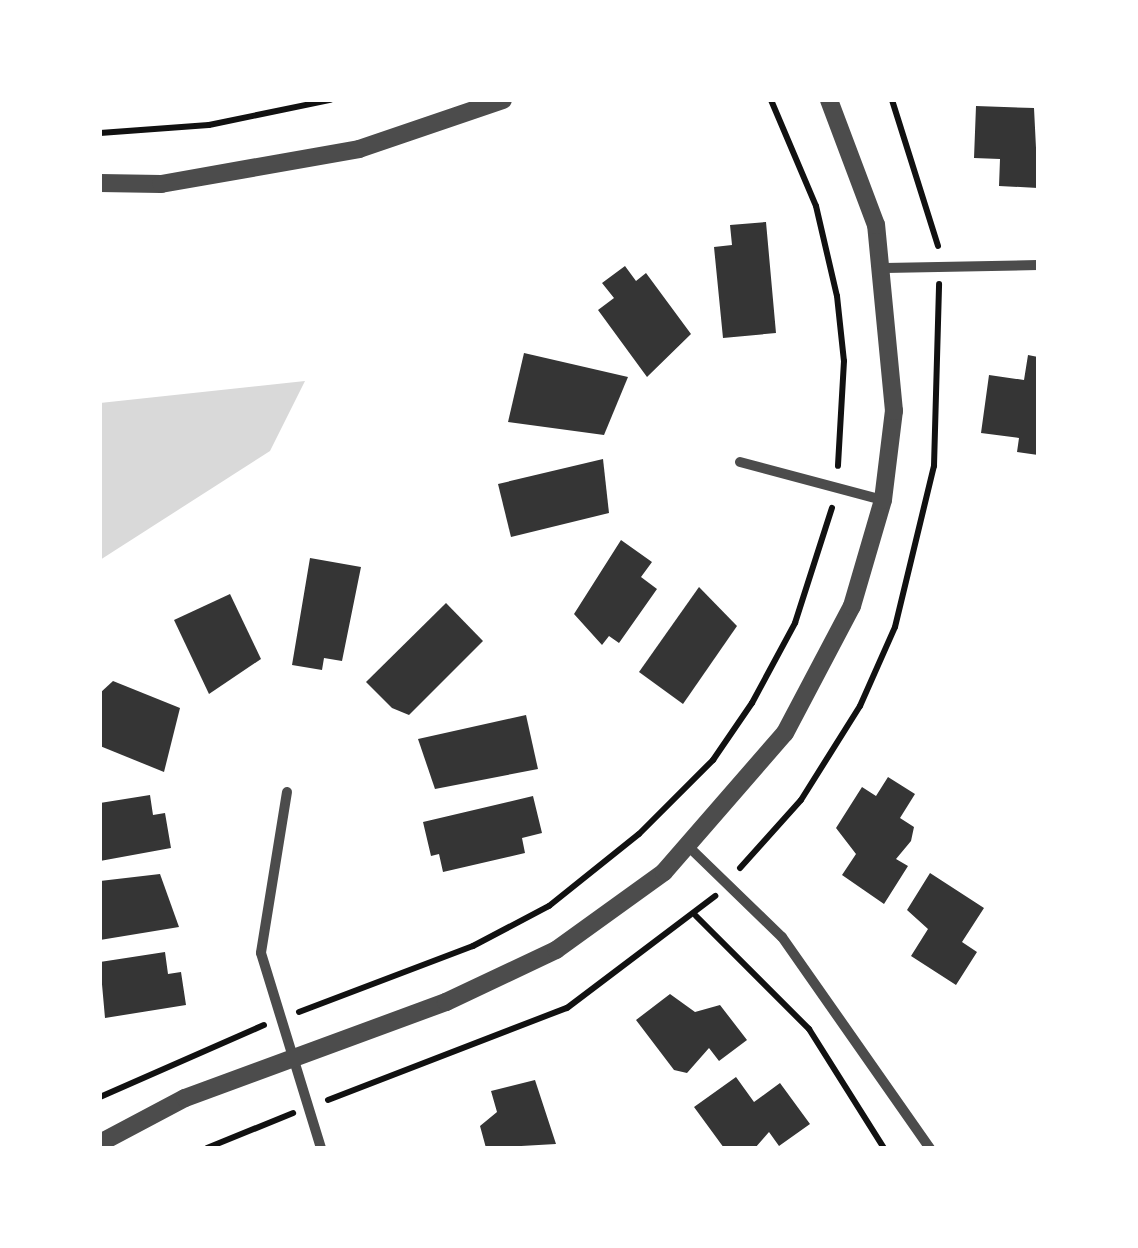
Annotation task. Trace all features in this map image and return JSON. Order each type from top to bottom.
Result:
[{"type":"street","points":[[100,183],[161,184],[359,150],[504,100]]},
{"type":"street","points":[[100,1143],[185,1098],[502,978],[607,916],[690,848],[749,783],[820,676],[883,500],[894,378],[885,268],[853,150],[828,100]]},
{"type":"street","points":[[885,268],[1038,265]]},
{"type":"street","points":[[740,462],[883,500]]},
{"type":"street","points":[[287,792],[261,953],[320,1148]]},
{"type":"street","points":[[690,848],[726,883],[865,1044],[930,1148]]},
{"type":"path","points":[[100,134],[210,125],[330,100]]},
{"type":"path","points":[[100,1097],[281,1018],[472,946],[549,906],[639,834],[714,760],[752,703],[795,623],[836,487],[844,362],[837,296],[816,206],[771,100]]},
{"type":"path","points":[[207,1148],[308,1107],[522,1031],[696,916],[801,800],[860,706],[895,627],[934,466],[940,266],[892,100]]},
{"type":"path","points":[[696,916],[809,1029],[884,1148]]},
{"type":"shaded area","points":[[305,381],[270,451],[100,560],[100,403]]},
{"type":"building","points":[[976,106],[1034,108],[1038,188],[999,186],[1000,159],[974,158]]},
{"type":"building","points":[[766,222],[776,333],[723,338],[714,247],[732,245],[730,225]]},
{"type":"building","points":[[625,266],[636,281],[646,273],[691,334],[647,377],[598,310],[614,298],[602,283]]},
{"type":"building","points":[[524,353],[628,377],[604,435],[508,422]]},
{"type":"building","points":[[1028,355],[1038,357],[1038,455],[1017,452],[1019,438],[981,433],[989,375],[1024,380]]},
{"type":"building","points":[[603,459],[609,513],[511,537],[498,484]]},
{"type":"building","points":[[621,540],[652,562],[641,577],[657,589],[619,643],[609,636],[602,645],[574,614]]},
{"type":"building","points":[[310,558],[361,567],[342,661],[324,658],[322,670],[292,665]]},
{"type":"building","points":[[699,587],[737,626],[683,704],[639,672]]},
{"type":"building","points":[[230,594],[261,659],[209,694],[174,620]]},
{"type":"building","points":[[446,603],[483,641],[409,715],[392,708],[366,682]]},
{"type":"building","points":[[113,681],[180,708],[164,772],[100,746],[100,693]]},
{"type":"building","points":[[526,715],[538,769],[435,789],[418,739]]},
{"type":"building","points":[[888,777],[915,794],[900,818],[914,827],[911,841],[896,859],[908,866],[884,904],[842,875],[856,854],[836,828],[862,787],[876,796]]},
{"type":"building","points":[[150,795],[153,815],[165,813],[171,848],[100,861],[100,803]]},
{"type":"building","points":[[533,796],[542,833],[522,838],[525,853],[443,872],[439,854],[431,856],[423,822]]},
{"type":"building","points":[[930,873],[984,908],[962,942],[977,952],[956,985],[911,956],[928,929],[907,910]]},
{"type":"building","points":[[160,874],[179,927],[100,940],[100,881]]},
{"type":"building","points":[[165,952],[168,974],[181,972],[186,1005],[105,1018],[100,962]]},
{"type":"building","points":[[670,994],[695,1012],[720,1005],[747,1040],[719,1061],[709,1048],[687,1073],[674,1070],[636,1020]]},
{"type":"building","points":[[736,1077],[754,1102],[780,1083],[810,1124],[779,1146],[769,1132],[755,1148],[724,1148],[694,1107]]},
{"type":"building","points":[[535,1080],[556,1144],[486,1148],[480,1126],[497,1112],[491,1091]]}]
